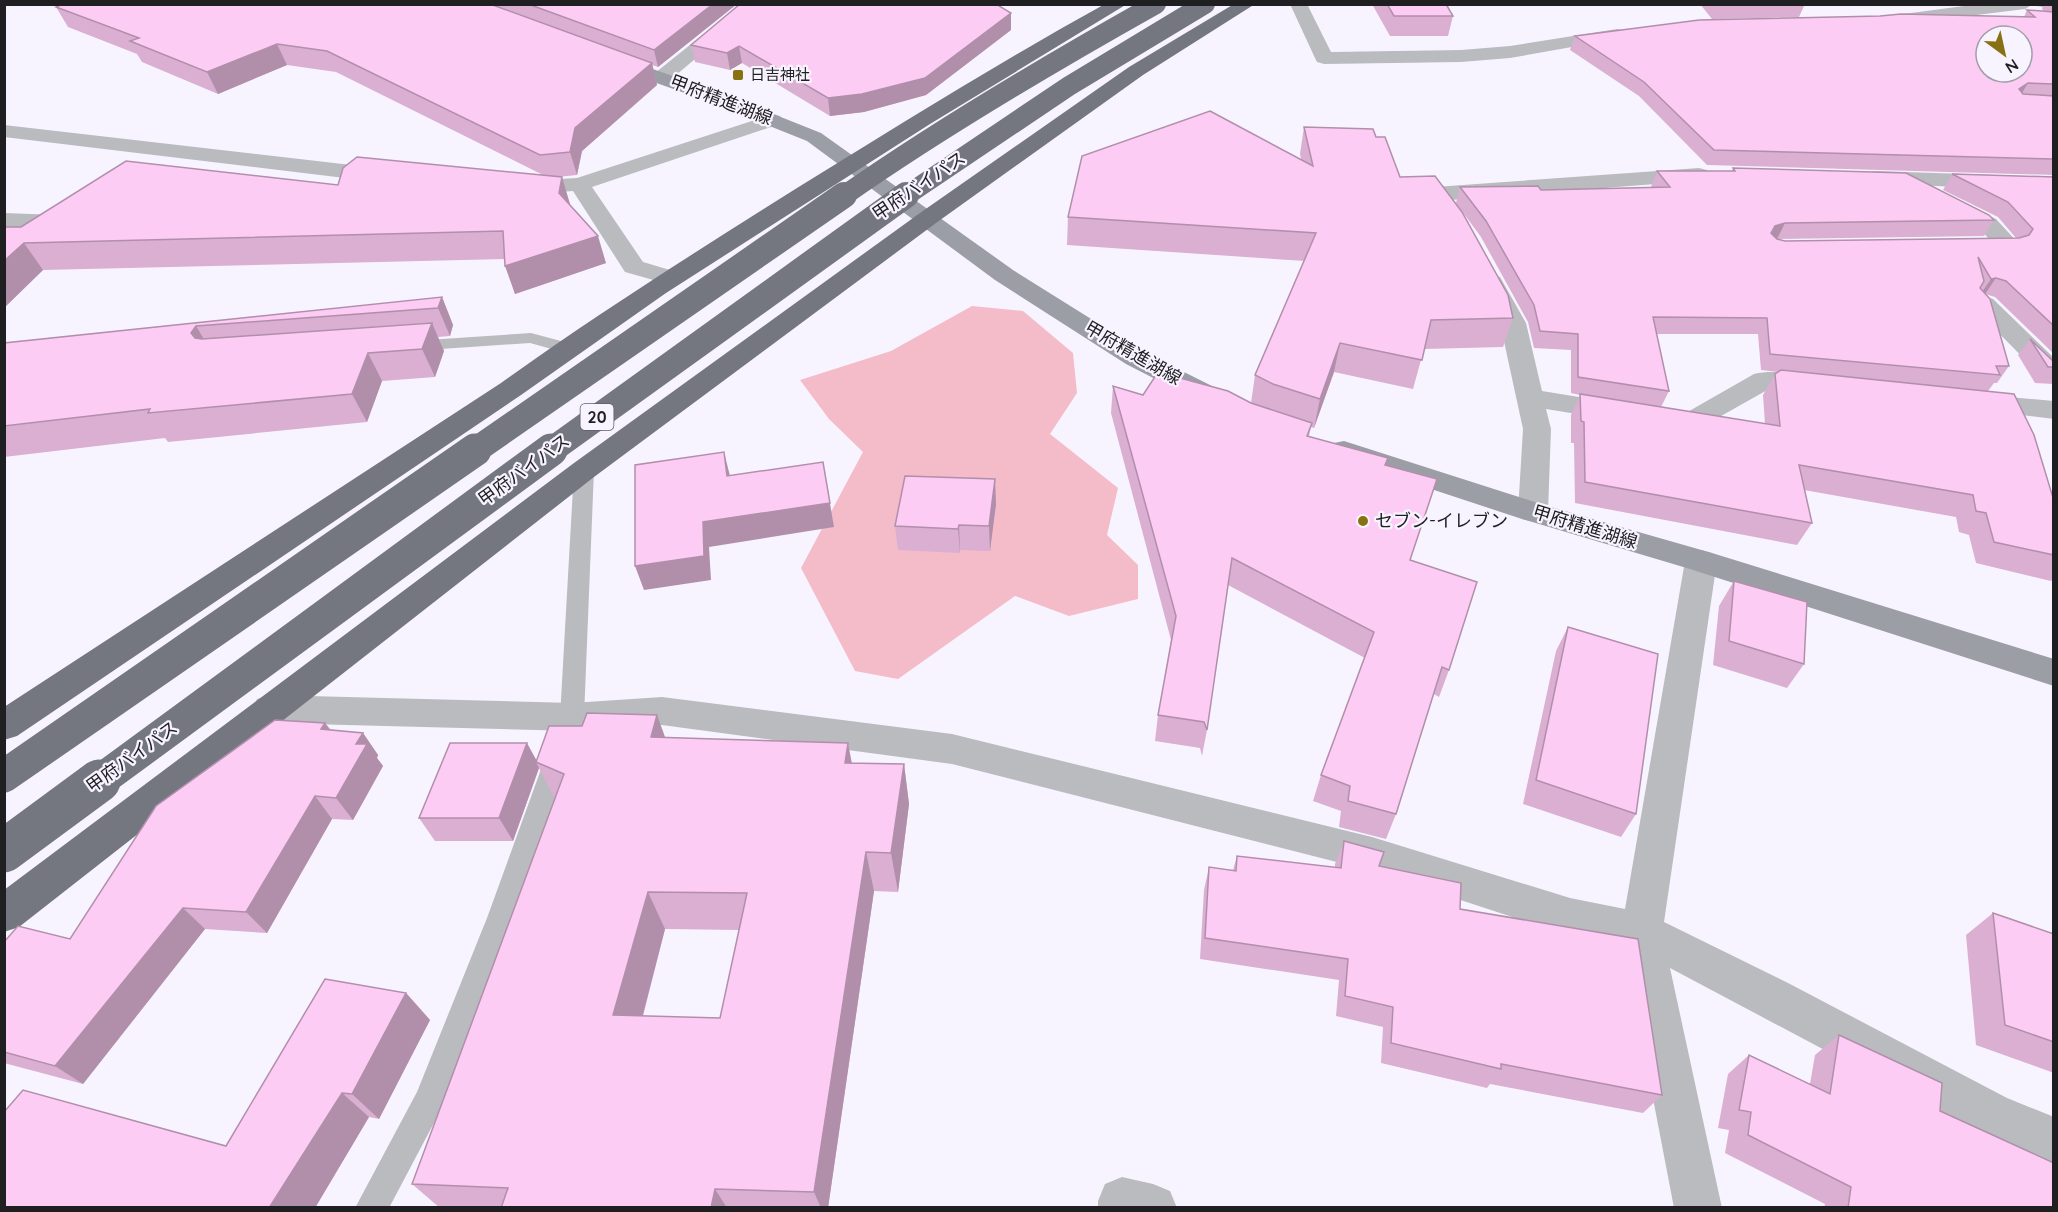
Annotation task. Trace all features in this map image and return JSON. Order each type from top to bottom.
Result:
[{"type":"highway","points":[[4,726],[512,389],[566,348],[671,278],[851,164],[1119,4]]},
{"type":"highway","name":"甲府バイパス","points":[[4,776],[885,167],[1099,36],[1156,4]]},
{"type":"highway","name":"甲府バイパス","points":[[4,851],[516,475],[914,188],[1134,44],[1204,4]]},
{"type":"highway","points":[[4,915],[584,470],[928,218],[1136,71],[1247,4]]},
{"type":"main road","name":"甲府精進湖線","points":[[593,54],[662,77],[814,137],[1004,275],[1135,358],[1227,405]]},
{"type":"main road","name":"甲府精進湖線","points":[[1325,444],[1533,512],[1701,561],[2054,673]]},
{"type":"street","points":[[662,77],[752,4]]},
{"type":"street","points":[[1298,4],[1324,58],[1461,56],[1510,52],[1636,31]]},
{"type":"street","points":[[1873,23],[2025,4]]},
{"type":"street","points":[[498,186],[532,188],[579,184],[773,120]]},
{"type":"street","points":[[4,131],[406,178]]},
{"type":"street","points":[[1467,238],[1436,194],[1670,176],[1716,175]]},
{"type":"street","points":[[1853,177],[2054,184]]},
{"type":"street","points":[[1899,178],[1988,224],[2008,245],[1950,245]]},
{"type":"street","points":[[579,184],[634,267],[671,278]]},
{"type":"street","points":[[4,220],[59,222]]},
{"type":"street","points":[[1482,266],[1514,323],[1531,398],[1537,429],[1533,512]]},
{"type":"street","points":[[1984,304],[2054,373]]},
{"type":"street","points":[[1531,398],[1688,423],[1764,380],[1845,388]]},
{"type":"street","points":[[1949,399],[2054,410]]},
{"type":"street","points":[[1698,1208],[1642,932],[1701,561]]},
{"type":"street","points":[[270,709],[572,717],[662,711],[952,749],[1372,854],[1570,917],[1642,932],[1775,999],[1991,1114],[2054,1141]]},
{"type":"street","points":[[1122,1208],[1122,1201],[1153,1208]]},
{"type":"lane","points":[[2041,4],[2054,6]]},
{"type":"lane","points":[[392,348],[531,338],[566,348]]},
{"type":"lane","points":[[371,1208],[429,1102],[501,918],[572,717],[584,470]]},
{"type":"shaded area","points":[[972,306],[1023,311],[1073,353],[1077,393],[1050,434],[1118,488],[1107,535],[1138,565],[1138,599],[1069,616],[1015,596],[898,679],[855,671],[801,568],[863,452],[829,419],[800,380],[891,351]]},
{"type":"building","points":[[63,4],[490,4],[652,63],[575,128],[570,152],[540,155],[327,51],[277,44],[207,72],[130,41],[139,38],[56,7]]},
{"type":"building","points":[[528,4],[713,4],[654,50]]},
{"type":"building","points":[[740,4],[996,4],[1011,13],[925,78],[862,94],[828,98],[739,46],[727,53],[691,45]]},
{"type":"building","points":[[1387,4],[1446,4],[1453,16],[1394,16]]},
{"type":"building","points":[[2027,10],[2054,12],[2054,84],[2034,83],[2034,24],[1974,24],[1974,84],[2026,84],[2019,89],[2023,94],[2054,96],[2054,159],[1714,150],[1644,82],[1575,36],[1699,20],[1901,14],[2035,17]]},
{"type":"building","points":[[1210,111],[1313,166],[1304,127],[1373,129],[1376,137],[1385,137],[1400,177],[1435,176],[1462,212],[1508,295],[1513,318],[1431,320],[1422,360],[1340,343],[1320,399],[1273,384],[1255,375],[1316,233],[1068,217],[1082,156]]},
{"type":"building","points":[[357,157],[562,177],[559,193],[598,236],[505,266],[503,231],[24,243],[4,261],[4,227],[21,227],[126,161],[338,185],[343,168]]},
{"type":"building","points":[[1733,168],[1906,173],[1989,215],[1994,220],[1785,223],[1775,226],[1771,233],[1777,239],[1785,241],[2019,238],[2029,235],[2033,229],[2008,202],[1952,174],[2054,177],[2054,326],[2006,281],[1991,279],[1978,257],[1984,281],[1980,288],[1990,299],[2009,366],[1996,366],[2000,375],[1770,354],[1767,318],[1653,317],[1669,391],[1578,377],[1578,334],[1540,331],[1534,305],[1486,221],[1460,187],[1538,186],[1541,190],[1670,187],[1657,171],[1735,171]]},
{"type":"building","points":[[442,297],[438,308],[196,326],[191,333],[195,338],[202,339],[432,323],[422,349],[368,353],[352,394],[148,413],[150,409],[4,426],[4,343]]},
{"type":"building","points":[[2030,339],[2054,362],[2054,367],[2048,367]]},
{"type":"building","points":[[1781,370],[2014,394],[2034,435],[2054,501],[2054,555],[1994,542],[1986,513],[1976,511],[1973,495],[1799,465],[1812,523],[1585,482],[1584,422],[1581,421],[1580,394],[1780,426],[1775,374]]},
{"type":"building","points":[[1158,372],[1228,391],[1251,403],[1312,423],[1307,436],[1388,458],[1385,465],[1437,479],[1410,560],[1477,582],[1449,670],[1442,667],[1396,814],[1348,801],[1350,786],[1321,775],[1374,632],[1232,558],[1207,730],[1204,722],[1158,715],[1176,616],[1113,386],[1143,395]]},
{"type":"building","points":[[724,452],[727,476],[823,462],[830,503],[703,522],[704,556],[635,566],[635,465]]},
{"type":"building","points":[[905,476],[995,479],[989,526],[959,525],[958,529],[895,526]]},
{"type":"building","points":[[1734,581],[1807,602],[1804,664],[1729,641]]},
{"type":"building","points":[[1568,627],[1658,654],[1636,814],[1536,780]]},
{"type":"building","points":[[587,713],[657,715],[651,737],[848,743],[845,763],[904,764],[891,853],[866,852],[814,1192],[715,1189],[711,1208],[501,1208],[508,1188],[412,1184],[564,774],[536,762],[549,726],[582,726]],"holes":[[[648,892],[747,893],[720,1018],[613,1015]]]},
{"type":"building","points":[[275,720],[325,723],[321,729],[363,733],[356,744],[367,744],[336,798],[315,796],[246,912],[183,908],[55,1066],[4,1052],[4,942],[18,926],[70,939],[156,806]]},
{"type":"building","points":[[450,743],[527,743],[499,818],[419,818]]},
{"type":"building","points":[[1344,841],[1384,852],[1379,866],[1461,883],[1460,909],[1638,939],[1662,1095],[1501,1064],[1501,1069],[1391,1043],[1393,1007],[1345,996],[1348,959],[1205,938],[1209,867],[1236,871],[1237,856],[1341,868]]},
{"type":"building","points":[[1993,913],[2054,934],[2054,1042],[2005,1025]]},
{"type":"building","points":[[325,979],[406,993],[352,1094],[342,1093],[269,1208],[4,1208],[4,1112],[23,1090],[226,1146]]},
{"type":"building","points":[[1839,1035],[1942,1083],[1940,1111],[2054,1163],[2054,1208],[1848,1208],[1851,1187],[1748,1135],[1751,1112],[1739,1110],[1749,1055],[1830,1094]]},
{"type":"place","name":"日吉神社","points":[[738,75]]},
{"type":"place","name":"セブン-イレブン","points":[[1363,521]]}]
